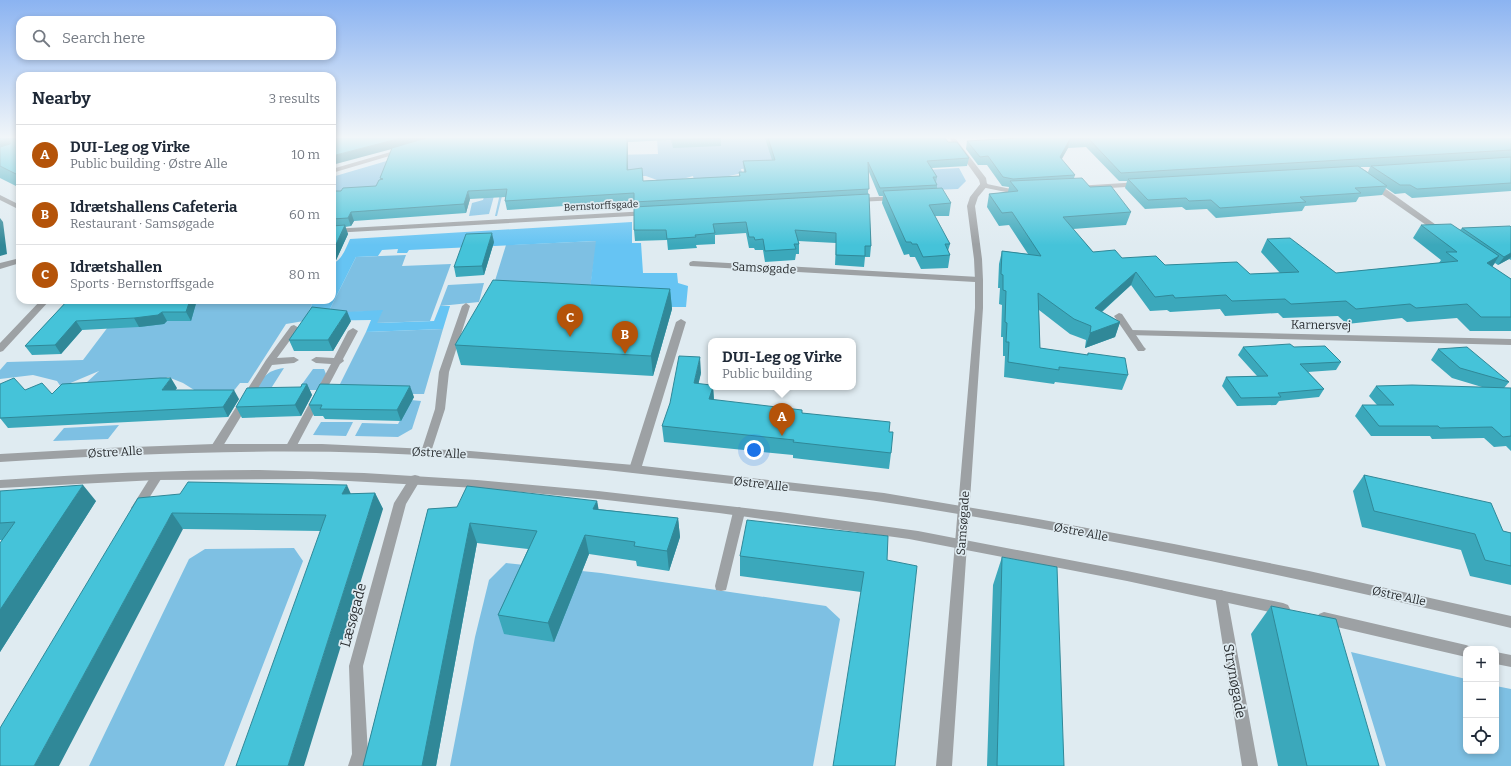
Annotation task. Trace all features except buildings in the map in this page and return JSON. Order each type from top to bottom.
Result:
[{"type":"street","points":[[978,174],[983,180],[984,185],[1011,191],[1027,190]]},
{"type":"street","points":[[1368,180],[1446,234]]},
{"type":"street","points":[[1065,188],[1149,183]]},
{"type":"street","name":"Samsøgade","points":[[944,766],[980,308],[978,259],[971,206],[974,197],[984,185]]},
{"type":"street","points":[[0,197],[16,206]]},
{"type":"street","points":[[847,201],[903,198]]},
{"type":"street","name":"Bernstorffsgade","points":[[336,231],[657,212]]},
{"type":"street","points":[[0,266],[16,261]]},
{"type":"street","name":"Samsøgade","points":[[693,264],[978,280]]},
{"type":"street","points":[[0,349],[42,304]]},
{"type":"street","points":[[426,452],[440,409],[444,372],[466,306]]},
{"type":"street","points":[[1119,316],[1141,348]]},
{"type":"street","points":[[635,469],[681,322]]},
{"type":"street","points":[[216,448],[269,362],[294,328]]},
{"type":"street","points":[[290,448],[339,361],[353,331]]},
{"type":"street","name":"Karnersvej","points":[[1131,333],[1511,342]]},
{"type":"street","points":[[269,362],[294,360]]},
{"type":"street","points":[[316,360],[339,361]]},
{"type":"street","name":"Østre Alle","points":[[0,458],[216,448],[290,448],[426,452],[635,469],[903,500],[964,512],[1032,522],[1216,557],[1396,595],[1511,622]]},
{"type":"street","name":"Østre Alle","points":[[0,484],[157,476],[252,474],[415,480],[513,487],[739,512],[902,533],[1296,612]]},
{"type":"street","points":[[130,519],[157,476]]},
{"type":"street","name":"Læsøgade","points":[[356,766],[360,754],[356,666],[400,502],[415,480]]},
{"type":"street","points":[[721,586],[739,512]]},
{"type":"street","name":"Strynøgade","points":[[1221,596],[1250,766]]},
{"type":"street","points":[[1311,615],[1463,650]]},
{"type":"street","points":[[1499,659],[1511,661]]},
{"type":"shaded area","points":[[343,174],[489,174],[336,199],[336,176]]},
{"type":"shaded area","points":[[504,174],[739,174],[695,184],[693,176],[679,180],[658,193],[657,180],[646,176],[638,176],[502,196],[497,216],[495,216]]},
{"type":"shaded area","points":[[927,174],[962,174],[966,181],[958,189],[933,190]]},
{"type":"shaded area","points":[[494,196],[489,214],[469,216],[472,203],[483,200],[484,197]]},
{"type":"shaded area","points":[[632,222],[632,243],[641,243],[643,273],[677,273],[678,283],[688,286],[686,307],[668,307],[589,296],[596,241],[409,250],[407,253],[397,253],[398,249],[382,250],[378,256],[356,257],[336,297],[336,261],[341,257],[350,239]]},
{"type":"shaded area","points":[[597,241],[589,296],[489,300],[506,245]]},
{"type":"shaded area","points":[[406,255],[402,266],[451,264],[430,321],[376,323],[382,311],[328,313],[332,304],[336,304],[336,297],[356,257]]},
{"type":"shaded area","points":[[484,283],[479,302],[440,306],[448,285]]},
{"type":"shaded area","points":[[149,304],[312,304],[304,321],[286,324],[248,383],[240,383],[232,393],[199,393],[183,383],[168,377],[155,384],[73,395],[99,371],[61,387],[57,381],[33,375],[0,379],[0,370],[7,362],[83,360],[111,323]]},
{"type":"shaded area","points":[[312,304],[332,304],[328,313],[383,310],[377,323],[434,321],[440,306],[450,306],[443,329],[366,332],[371,320],[304,321]]},
{"type":"shaded area","points":[[443,329],[424,394],[369,394],[339,386],[366,332]]},
{"type":"shaded area","points":[[284,368],[270,390],[254,392],[269,373]]},
{"type":"shaded area","points":[[313,369],[324,369],[326,374],[317,390],[302,390],[300,387]]},
{"type":"shaded area","points":[[411,400],[421,401],[412,429],[398,437],[355,436],[362,423],[398,424]]},
{"type":"shaded area","points":[[321,422],[353,422],[346,436],[313,435]]},
{"type":"shaded area","points":[[119,425],[108,439],[53,441],[64,428]]},
{"type":"shaded area","points":[[294,548],[303,561],[224,766],[89,766],[189,559],[205,549]]},
{"type":"shaded area","points":[[506,563],[601,573],[826,606],[840,619],[813,766],[450,766],[475,637],[489,580]]},
{"type":"shaded area","points":[[1351,652],[1463,678],[1463,754],[1499,754],[1499,687],[1511,689],[1511,766],[1386,766]]},
{"type":"place","name":"Idrætshallen","points":[[570,337]]},
{"type":"place","name":"Idrætshallens Cafeteria","points":[[625,354]]},
{"type":"place","name":"DUI-Leg og Virke","points":[[782,436]]}]
